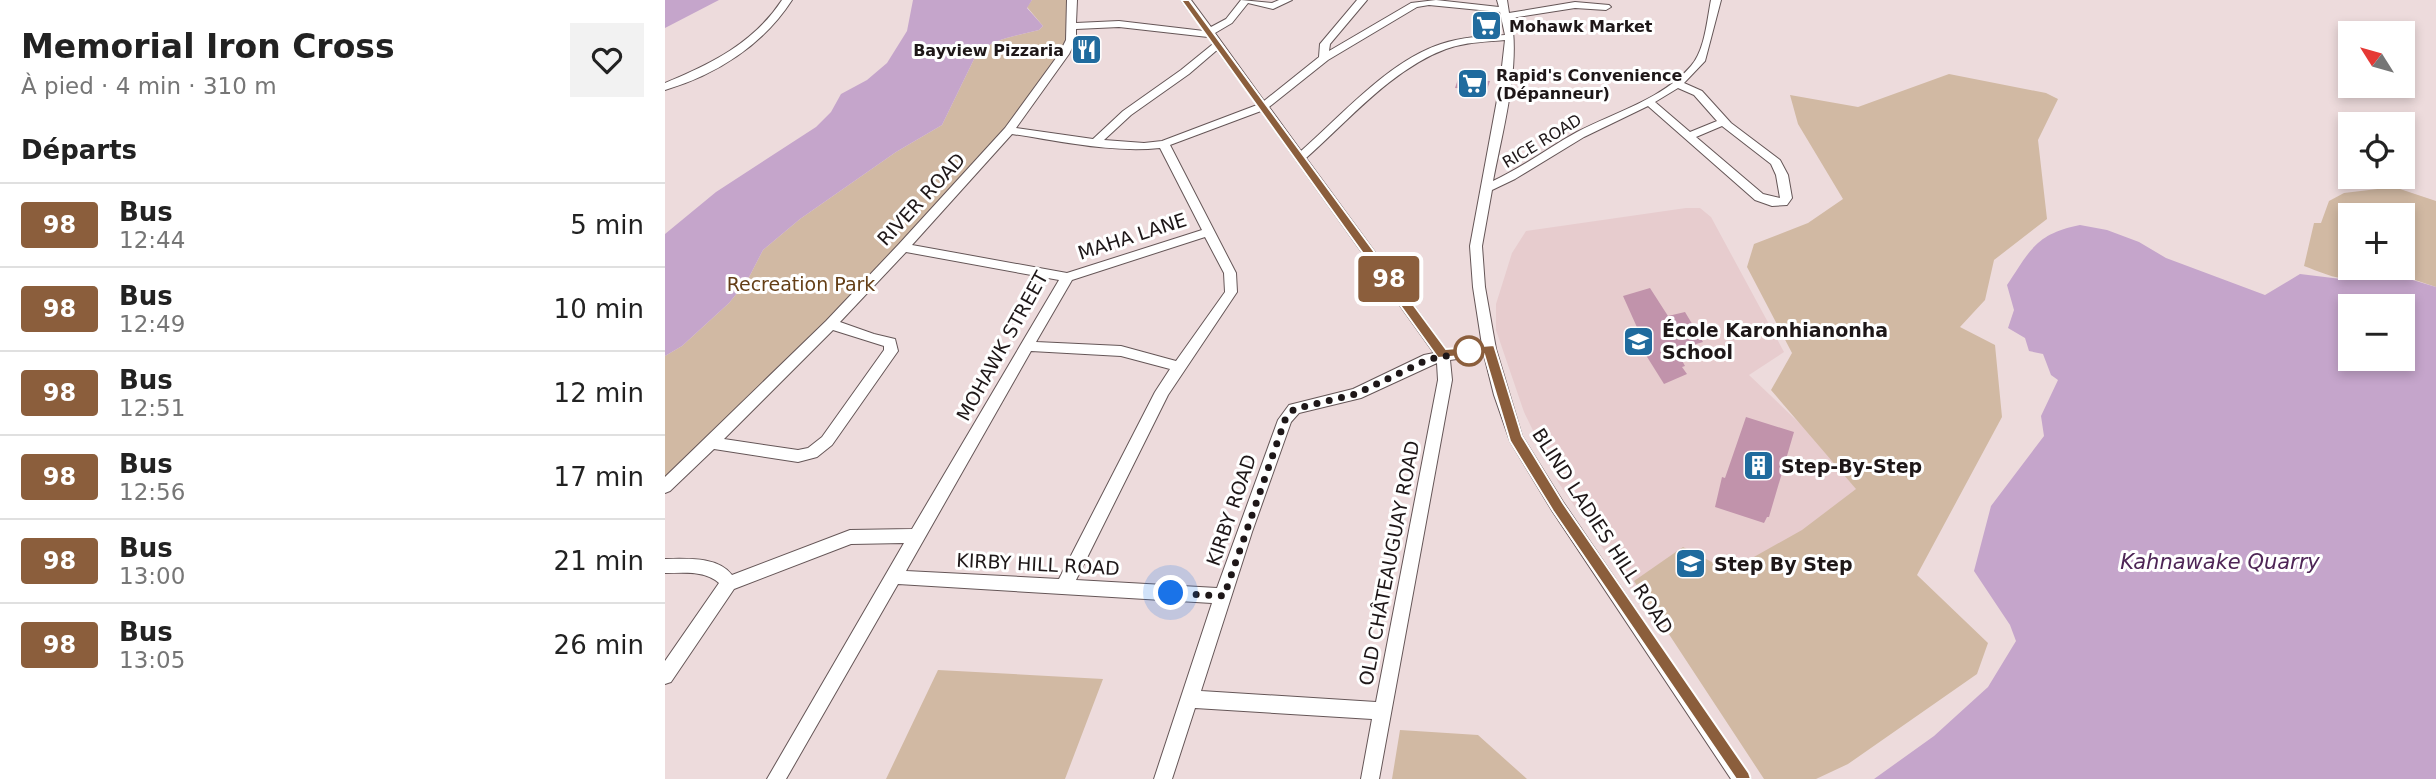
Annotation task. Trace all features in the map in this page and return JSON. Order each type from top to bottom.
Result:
[{"type":"street","points":[[665,87],[726,58],[761,34],[775,20],[787,0]]},
{"type":"street","name":"RIVER ROAD","points":[[665,486],[831,324],[1009,130],[1064,54],[1071,40],[1072,0]]},
{"type":"street","points":[[1186,0],[1443,355],[1489,349]]},
{"type":"street","points":[[1096,143],[1108,128],[1132,108],[1186,71],[1246,0],[1273,6],[1287,0]]},
{"type":"street","points":[[1324,58],[1325,44],[1363,0]]},
{"type":"street","name":"RICE ROAD","points":[[1487,188],[1504,182],[1581,134],[1648,101],[1675,83],[1700,60],[1716,0]]},
{"type":"street","points":[[1009,130],[1096,143],[1144,146],[1164,144],[1264,106],[1324,58],[1421,3],[1504,8],[1575,5],[1606,7]]},
{"type":"street","name":"BLIND LADIES HILL ROAD","points":[[1504,8],[1510,37],[1505,84],[1476,246],[1479,287],[1489,349],[1515,437],[1566,518],[1742,779]]},
{"type":"street","points":[[1070,26],[1119,24],[1213,37]]},
{"type":"street","points":[[1301,157],[1385,82],[1420,57],[1454,43],[1510,37]]},
{"type":"street","points":[[1648,101],[1759,198],[1783,202],[1786,198],[1782,175],[1776,162],[1724,122],[1698,93],[1675,83]]},
{"type":"street","points":[[1689,136],[1724,122]]},
{"type":"street","points":[[1064,587],[1145,421],[1178,366],[1231,292],[1230,273],[1164,144]]},
{"type":"street","name":"MAHA LANE","points":[[1067,277],[1210,231]]},
{"type":"street","name":"MOHAWK STREET","points":[[776,779],[1067,277],[903,247]]},
{"type":"street","points":[[709,442],[798,456],[812,453],[827,441],[891,351],[890,342],[872,339],[831,324]]},
{"type":"street","points":[[1027,346],[1121,351],[1178,366]]},
{"type":"street","name":"KIRBY ROAD","points":[[1164,779],[1285,420],[1294,409],[1356,394],[1443,355]]},
{"type":"street","name":"OLD CHÂTEAUGUAY ROAD","points":[[1370,779],[1445,380],[1443,355]]},
{"type":"street","points":[[665,676],[728,584],[850,537],[915,536]]},
{"type":"street","points":[[665,566],[716,570],[725,576],[728,584]]},
{"type":"street","name":"KIRBY HILL ROAD","points":[[892,577],[1224,596]]},
{"type":"street","points":[[1189,699],[1381,711]]},
{"type":"shaded area","points":[[1700,208],[1711,217],[1784,352],[1749,375],[1876,496],[1660,632],[1558,482],[1524,412],[1496,330],[1496,304],[1512,253],[1526,231]]},
{"type":"green space","name":"Recreation Park","points":[[1032,0],[1072,0],[1071,40],[1009,130],[903,247],[665,487],[665,356],[682,346],[729,303],[747,281],[763,250],[800,219],[896,152],[942,125],[976,55],[998,41],[1039,30],[1043,26],[1027,7]]},
{"type":"green space","points":[[1949,74],[2046,93],[2058,99],[2038,140],[2047,219],[1994,260],[1985,300],[1960,327],[1995,345],[2002,417],[1917,575],[1988,643],[1977,674],[1848,764],[1816,779],[1764,779],[1634,581],[1683,547],[1729,571],[1802,530],[1856,489],[1771,390],[1792,353],[1747,267],[1754,244],[1808,223],[1843,199],[1798,124],[1790,95],[1858,107]]},
{"type":"green space","points":[[2400,189],[2436,201],[2436,287],[2415,280],[2415,203],[2338,203],[2338,278],[2304,266],[2314,223],[2321,223],[2329,201],[2344,193]]},
{"type":"green space","points":[[938,670],[1103,679],[1065,779],[886,779]]},
{"type":"green space","points":[[1400,730],[1478,735],[1527,779],[1392,779]]},
{"type":"water","points":[[665,0],[719,0],[665,28]]},
{"type":"water","points":[[913,0],[1032,0],[1027,8],[1043,26],[1039,30],[998,41],[976,55],[942,125],[896,152],[800,219],[763,250],[747,281],[729,303],[682,346],[665,356],[665,234],[716,192],[816,127],[831,112],[841,94],[867,80],[887,63],[907,31]]},
{"type":"water","name":"Kahnawake Quarry","points":[[2080,225],[2107,230],[2139,242],[2166,258],[2265,295],[2300,274],[2338,280],[2413,280],[2436,287],[2436,779],[1874,779],[1934,736],[1988,687],[2016,641],[2010,625],[1974,571],[1991,506],[2044,436],[2041,416],[2058,380],[2051,375],[2043,354],[2029,351],[2025,338],[2008,328],[2014,310],[2007,285],[2028,253],[2053,233]]},
{"type":"building","name":"Rapid's Convenience (Dépanneur)","points":[[1458,79],[1490,81],[1487,90],[1455,88]]},
{"type":"building","points":[[1650,288],[1668,316],[1685,312],[1703,342],[1676,350],[1687,374],[1664,384],[1639,344],[1644,343],[1623,296]]},
{"type":"building","name":"Step-By-Step","points":[[1746,417],[1794,432],[1769,517],[1764,523],[1715,507],[1722,477],[1725,478]]},
{"type":"bus line","name":"98","points":[[1186,0],[1443,355],[1489,349],[1515,437],[1558,507],[1742,779]]},
{"type":"place","name":"Mohawk Market","points":[[1486,26]]},
{"type":"place","name":"Bayview Pizzaria","points":[[1087,50]]},
{"type":"place","name":"Rapid's Convenience (Dépanneur)","points":[[1473,84]]},
{"type":"place","name":"École Karonhianonha School","points":[[1639,341]]},
{"type":"place","name":"Step-By-Step","points":[[1758,466]]},
{"type":"place","name":"Step By Step","points":[[1691,564]]},
{"type":"route","points":[[1171,593],[1224,596],[1285,420],[1294,409],[1338,400],[1429,359],[1474,351],[1469,351]]}]
